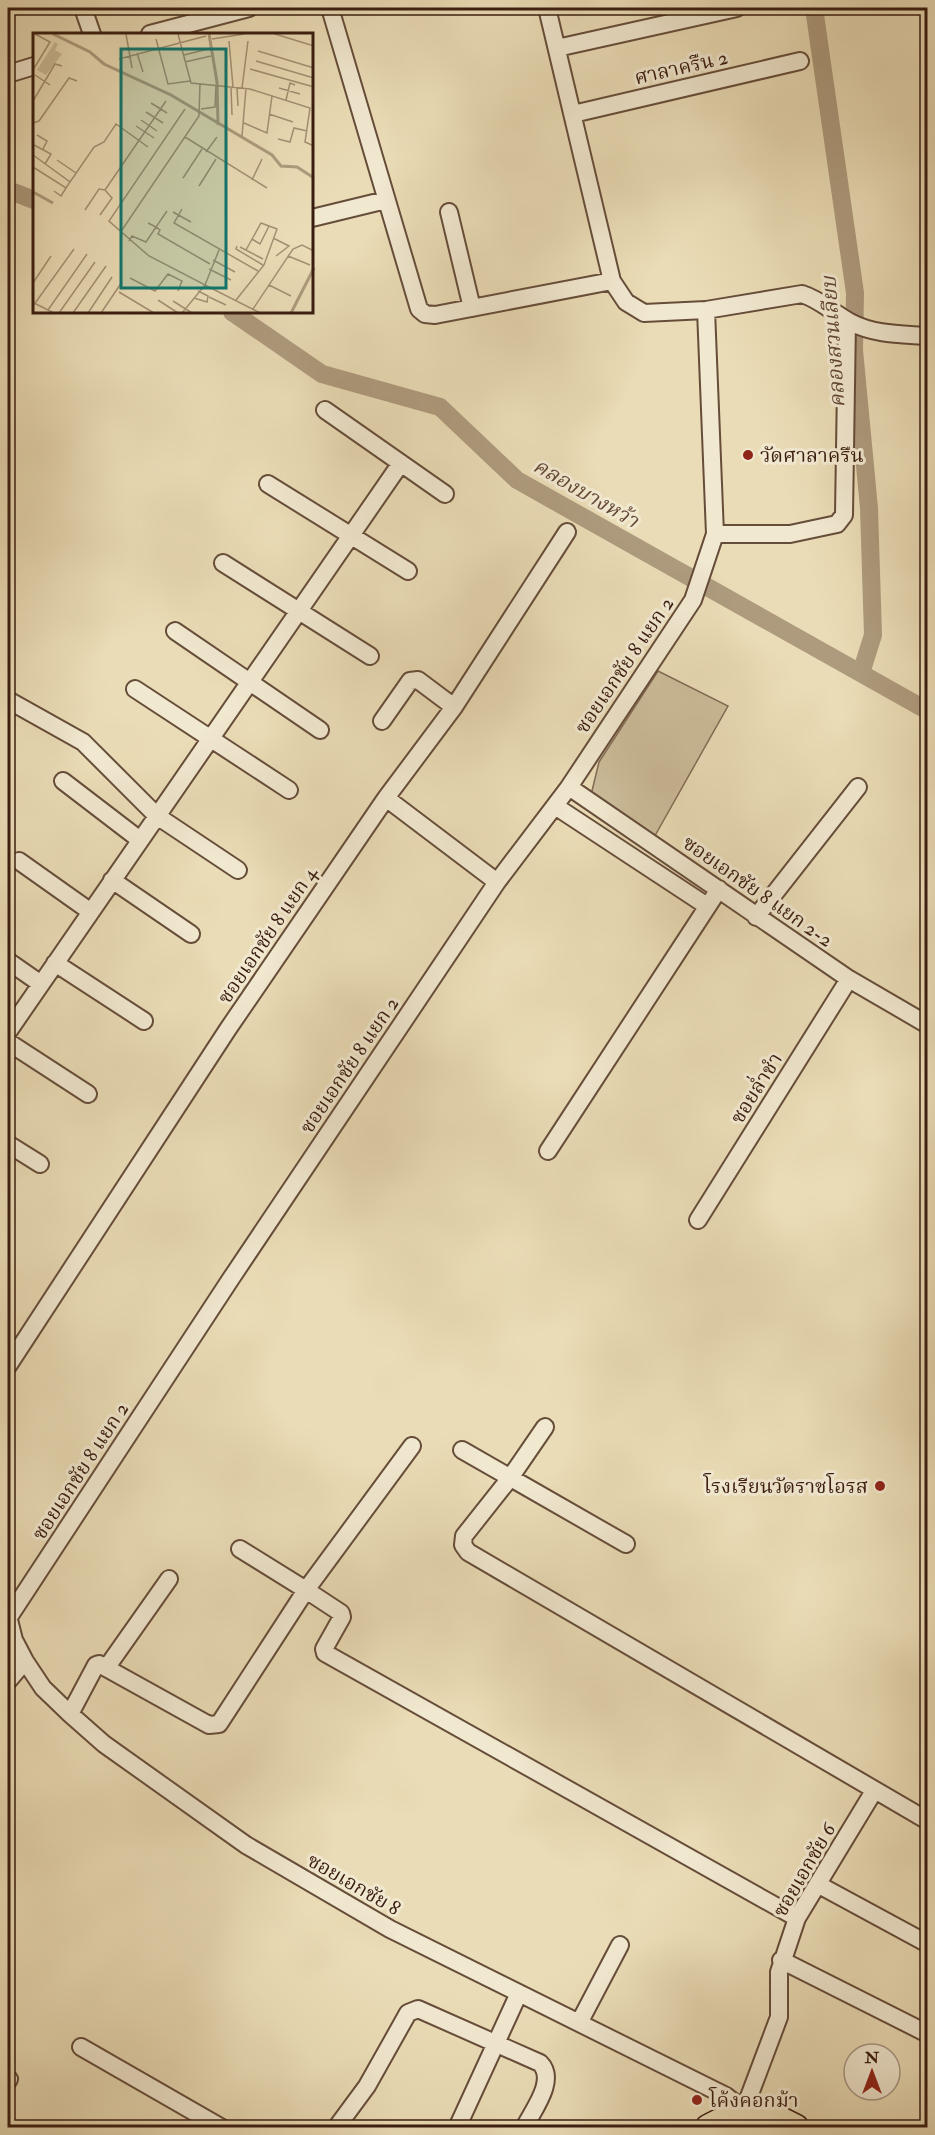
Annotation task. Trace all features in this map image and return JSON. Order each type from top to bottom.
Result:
[{"type":"main road","points":[[709,2127],[744,2110],[775,2118],[795,2127]]},
{"type":"street","points":[[83,8],[92,33]]},
{"type":"street","points":[[330,8],[419,309],[435,315],[612,280]]},
{"type":"street","points":[[547,8],[612,280],[626,302],[644,313],[706,310],[802,294],[816,298],[849,322],[870,332],[927,336]]},
{"type":"street","points":[[558,48],[737,8]]},
{"type":"street","points":[[154,33],[239,9]]},
{"type":"street","name":"ศาลาครืน 2","points":[[573,114],[800,61]]},
{"type":"street","points":[[8,74],[33,66]]},
{"type":"street","points":[[314,218],[386,200]]},
{"type":"street","points":[[449,212],[472,308]]},
{"type":"street","points":[[706,310],[715,534],[790,534],[837,524],[841,520],[844,515],[849,322]]},
{"type":"street","points":[[325,410],[445,494]]},
{"type":"street","points":[[8,1032],[401,463]]},
{"type":"street","points":[[268,484],[408,571]]},
{"type":"street","name":"ซอยเอกชัย 8 แยก 4","points":[[8,1366],[228,1029],[386,798],[454,706],[567,532]]},
{"type":"street","name":"ซอยเอกชัย 8 แยก 2","points":[[8,1617],[230,1280],[497,882],[569,787],[693,600],[715,534]]},
{"type":"street","points":[[223,563],[370,656]]},
{"type":"street","points":[[175,631],[320,730]]},
{"type":"street","points":[[381,721],[410,681],[418,680],[454,706]]},
{"type":"street","points":[[135,689],[289,790]]},
{"type":"street","points":[[8,700],[83,742],[157,816],[238,870]]},
{"type":"street","points":[[63,781],[140,840]]},
{"type":"street","name":"ซอยเอกชัย 8 แยก 2-2","points":[[569,787],[849,979],[927,1025]]},
{"type":"street","points":[[756,916],[858,787]]},
{"type":"street","points":[[386,798],[497,882]]},
{"type":"street","points":[[555,806],[707,906]]},
{"type":"street","points":[[19,861],[91,912]]},
{"type":"street","points":[[112,880],[191,934]]},
{"type":"street","points":[[548,1151],[719,889]]},
{"type":"street","points":[[8,961],[41,984]]},
{"type":"street","points":[[55,963],[144,1021]]},
{"type":"street","name":"ซอยล่ำชำ","points":[[698,1220],[849,979]]},
{"type":"street","points":[[8,1042],[88,1094]]},
{"type":"street","points":[[8,1144],[40,1164]]},
{"type":"street","points":[[545,1426],[510,1478],[464,1536],[463,1545],[468,1552],[927,1821]]},
{"type":"street","points":[[70,1714],[96,1665],[107,1667],[209,1725],[219,1724],[306,1590],[412,1446]]},
{"type":"street","points":[[462,1450],[626,1544]]},
{"type":"street","points":[[240,1549],[341,1613],[341,1621],[324,1649],[327,1655],[797,1918]]},
{"type":"street","points":[[107,1667],[170,1579]]},
{"type":"street","name":"ซอยเอกชัย 8","points":[[8,1617],[14,1640],[25,1661],[43,1688],[70,1714],[104,1744],[246,1845],[390,1929],[726,2096],[744,2110]]},
{"type":"street","points":[[8,1681],[25,1661]]},
{"type":"street","name":"ซอยเอกชัย 6","points":[[744,2110],[779,2017],[781,1960],[797,1918],[874,1791]]},
{"type":"street","points":[[819,1885],[927,1944]]},
{"type":"street","points":[[579,2023],[620,1946]]},
{"type":"street","points":[[781,1960],[927,2034]]},
{"type":"street","points":[[458,2127],[519,1993]]},
{"type":"street","points":[[336,2127],[367,2086],[394,2034],[412,2010],[418,2010],[496,2043],[540,2063],[545,2068],[547,2080],[524,2127]]},
{"type":"street","points":[[81,2048],[222,2127]]},
{"type":"shaded area","points":[[658,671],[728,706],[652,841],[591,795],[599,762]]},
{"type":"waterway","name":"คลองสวนเลียบ","points":[[814,8],[855,293],[854,350],[869,508],[873,635],[861,673]]},
{"type":"waterway","name":"คลองบางหว้า","points":[[8,190],[33,200]]},
{"type":"waterway","name":"คลองบางหว้า","points":[[235,314],[322,374],[440,407],[517,480],[928,711]]},
{"type":"place","name":"วัดศาลาครืน","points":[[748,455]]},
{"type":"place","name":"โรงเรียนวัดราชโอรส","points":[[880,1486]]},
{"type":"place","name":"โค้งคอกม้า","points":[[697,2100]]}]
